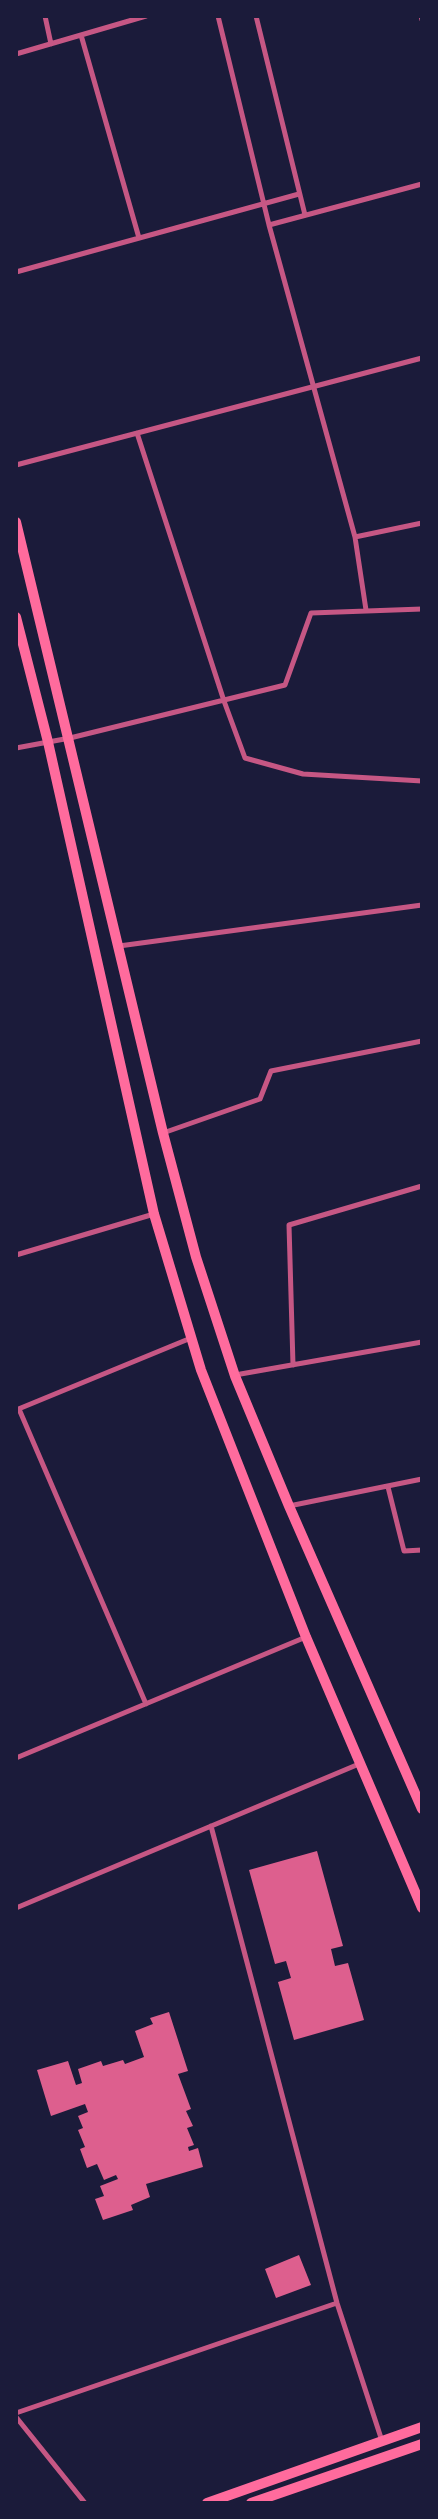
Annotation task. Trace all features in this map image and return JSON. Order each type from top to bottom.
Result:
[{"type":"main road","points":[[16,522],[70,738],[164,1133],[196,1257],[235,1376],[289,1506],[422,1808]]},
{"type":"main road","points":[[16,616],[48,742],[154,1214],[201,1370],[306,1637],[422,1908]]},
{"type":"main road","points":[[207,2503],[422,2427]]},
{"type":"main road","points":[[251,2503],[422,2444]]},
{"type":"street","points":[[45,16],[51,44]]},
{"type":"street","points":[[16,54],[146,16]]},
{"type":"street","points":[[218,16],[269,225],[312,387],[355,537],[366,610]]},
{"type":"street","points":[[256,16],[304,215]]},
{"type":"street","points":[[421,16],[422,20]]},
{"type":"street","points":[[82,35],[139,238]]},
{"type":"street","points":[[269,225],[422,184]]},
{"type":"street","points":[[16,272],[300,194]]},
{"type":"street","points":[[16,465],[422,358]]},
{"type":"street","points":[[137,433],[224,701],[245,758],[303,774],[422,781]]},
{"type":"street","points":[[355,537],[422,523]]},
{"type":"street","points":[[16,748],[70,738],[285,686],[311,613],[422,609]]},
{"type":"street","points":[[119,946],[422,905]]},
{"type":"street","points":[[164,1133],[260,1099],[271,1071],[422,1041]]},
{"type":"street","points":[[293,1365],[289,1225],[422,1186]]},
{"type":"street","points":[[16,1256],[154,1214]]},
{"type":"street","points":[[146,1704],[18,1410],[191,1338]]},
{"type":"street","points":[[235,1376],[422,1342]]},
{"type":"street","points":[[289,1506],[422,1479]]},
{"type":"street","points":[[388,1487],[404,1551],[422,1550]]},
{"type":"street","points":[[16,1758],[306,1637]]},
{"type":"street","points":[[16,1908],[359,1764]]},
{"type":"street","points":[[211,1826],[337,2303],[382,2441]]},
{"type":"street","points":[[16,2413],[337,2303]]},
{"type":"street","points":[[16,2417],[85,2503]]},
{"type":"building","points":[[317,1851],[343,1946],[331,1949],[335,1966],[348,1963],[364,2020],[294,2040],[278,1982],[291,1978],[286,1961],[275,1964],[249,1870]]},
{"type":"building","points":[[169,2012],[188,2071],[178,2074],[191,2109],[186,2111],[193,2126],[187,2128],[194,2145],[188,2147],[189,2151],[198,2148],[203,2167],[146,2184],[150,2197],[131,2205],[133,2210],[103,2220],[95,2199],[104,2196],[100,2186],[118,2179],[116,2175],[104,2180],[97,2164],[87,2168],[80,2149],[85,2147],[78,2130],[83,2128],[78,2116],[88,2112],[85,2104],[51,2116],[37,2070],[68,2061],[76,2085],[82,2083],[78,2069],[101,2061],[103,2066],[123,2060],[125,2064],[144,2057],[135,2031],[153,2024],[150,2018]]},
{"type":"building","points":[[299,2255],[311,2285],[276,2298],[265,2269]]}]
